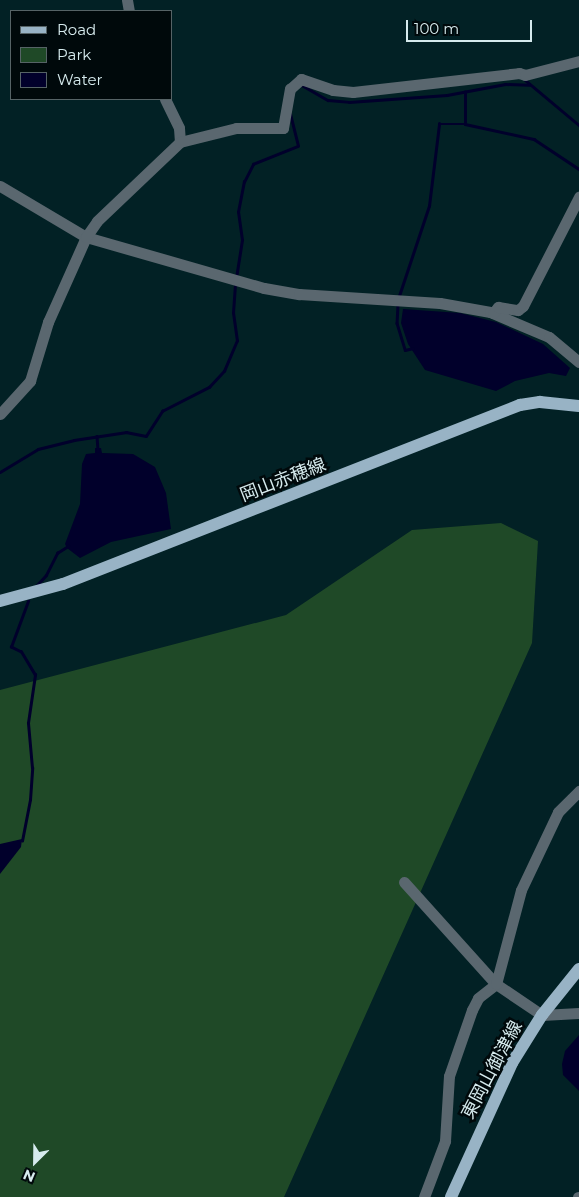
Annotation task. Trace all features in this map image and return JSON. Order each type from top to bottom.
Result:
[{"type":"main road","name":"岡山赤穂線","points":[[0,601],[63,584],[520,405],[540,402],[579,405]]},
{"type":"main road","name":"東岡山御津線","points":[[451,1197],[508,1071],[542,1015],[579,969]]},
{"type":"street","points":[[0,414],[30,381],[48,322],[86,237],[98,220],[180,142],[236,128],[283,128],[290,89],[301,79],[333,90],[353,92],[519,73],[525,75],[579,61]]},
{"type":"street","points":[[165,100],[179,128],[180,142]]},
{"type":"street","points":[[0,186],[86,237],[236,280],[299,294],[440,303],[492,313],[549,337],[579,362]]},
{"type":"street","points":[[492,313],[498,307],[518,310],[523,306],[579,197]]},
{"type":"street","points":[[424,1197],[445,1142],[445,1103],[455,1057],[478,998],[496,984],[521,890],[558,812],[579,791]]},
{"type":"street","points":[[404,882],[496,984],[542,1015],[579,1013]]},
{"type":"green space","points":[[501,523],[538,541],[532,643],[284,1197],[0,1197],[0,690],[286,615],[412,530]]},
{"type":"water","points":[[403,309],[460,313],[496,322],[543,344],[570,368],[566,376],[549,373],[515,381],[496,391],[425,370],[408,344],[401,323]]},
{"type":"water","points":[[95,448],[101,448],[102,453],[133,454],[155,467],[166,493],[171,529],[111,542],[80,558],[67,548],[65,544],[80,504],[82,464],[86,454],[95,453]]},
{"type":"water","points":[[22,839],[21,847],[0,874],[0,844]]},
{"type":"water","points":[[579,1035],[579,1091],[563,1075],[562,1064],[565,1051]]},
{"type":"waterway","points":[[524,79],[579,125]]},
{"type":"waterway","points":[[300,84],[328,100],[349,102],[447,95],[505,84],[529,85]]},
{"type":"waterway","points":[[399,296],[429,206],[439,124],[465,124],[465,92]]},
{"type":"waterway","points":[[236,278],[242,240],[238,212],[244,182],[253,164],[298,146],[290,115]]},
{"type":"waterway","points":[[465,124],[534,139],[579,169]]},
{"type":"waterway","points":[[0,472],[38,449],[74,440],[126,432],[146,436],[162,411],[209,387],[224,371],[237,341],[233,313],[235,283]]},
{"type":"waterway","points":[[398,305],[397,323],[405,350],[413,348]]},
{"type":"waterway","points":[[97,436],[98,451]]},
{"type":"waterway","points":[[35,587],[46,575],[57,553],[68,546]]},
{"type":"waterway","points":[[22,841],[30,800],[32,768],[28,723],[35,675],[21,652],[11,647],[28,601]]}]
